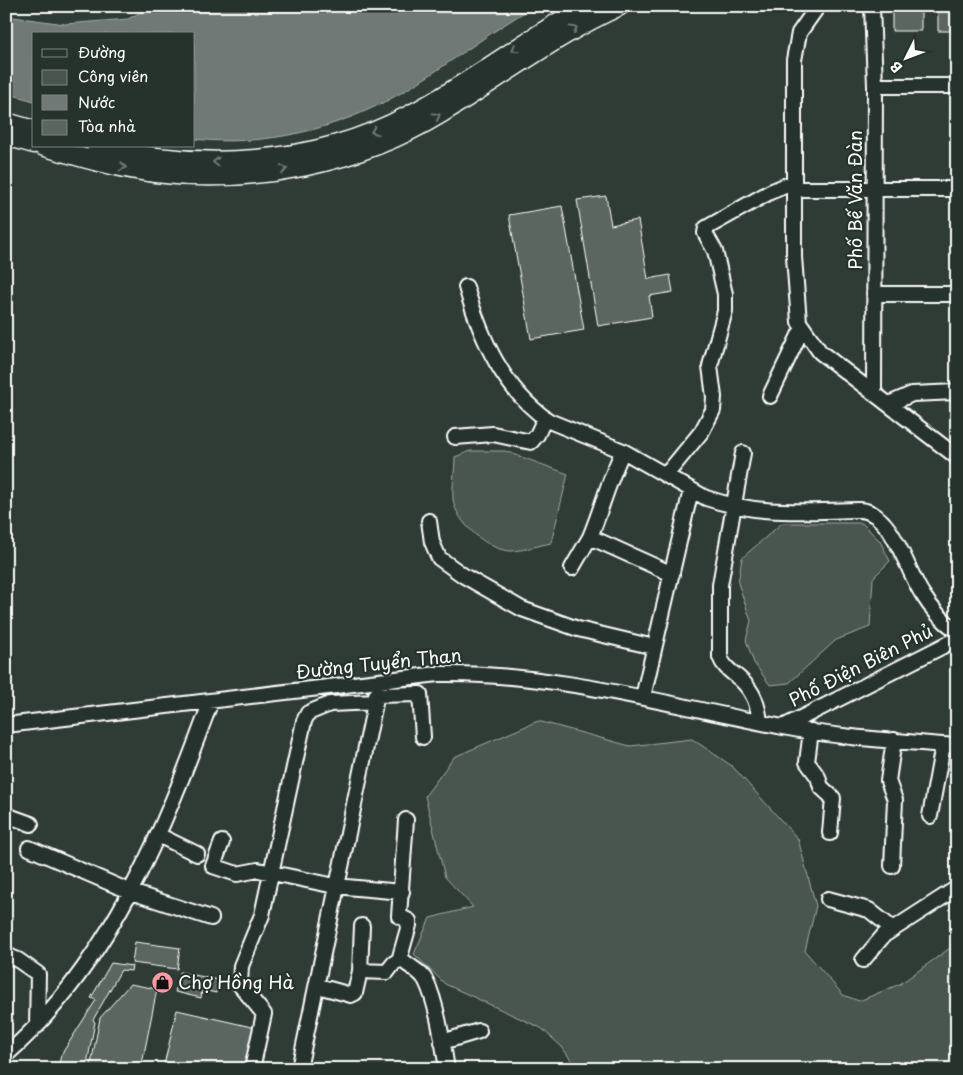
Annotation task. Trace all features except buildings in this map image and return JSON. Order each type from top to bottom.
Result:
[{"type":"main road","points":[[106,148],[155,158],[222,162],[287,156],[323,147],[380,129],[408,116],[554,24],[586,6]]},
{"type":"main road","points":[[50,148],[154,173],[190,176],[258,174],[318,163],[366,148],[414,129],[441,114],[560,36],[620,6]]},
{"type":"main road","points":[[6,122],[32,129]]},
{"type":"main road","points":[[6,136],[32,143]]},
{"type":"street","points":[[818,6],[804,23],[796,41],[794,60],[795,285],[799,322],[802,329],[820,352],[957,457]]},
{"type":"street","name":"Phố Bế Văn Đàn","points":[[872,6],[875,86],[874,393]]},
{"type":"street","points":[[875,86],[957,86]]},
{"type":"street","points":[[666,475],[702,431],[713,410],[714,397],[710,366],[725,311],[725,294],[715,251],[705,234],[706,228],[770,192],[795,186],[957,189]]},
{"type":"street","points":[[466,287],[483,337],[498,365],[528,404],[545,418],[623,451],[706,498],[733,507],[757,511],[864,510],[873,513],[885,526],[899,547],[921,594],[933,610],[957,631]]},
{"type":"street","points":[[874,294],[957,294]]},
{"type":"street","points":[[770,396],[802,329]]},
{"type":"street","points":[[889,404],[912,394],[957,392]]},
{"type":"street","points":[[455,437],[493,434],[530,442],[538,435],[545,418]]},
{"type":"street","points":[[572,568],[600,515],[611,476],[623,451]]},
{"type":"street","points":[[743,453],[720,585],[720,657],[723,664],[740,680],[756,700],[760,722]]},
{"type":"street","points":[[642,697],[691,490]]},
{"type":"street","points":[[429,521],[432,542],[439,558],[464,576],[522,609],[578,630],[654,647]]},
{"type":"street","points":[[590,537],[672,574]]},
{"type":"street","name":"Phố Điện Biên Phủ","points":[[783,727],[957,639]]},
{"type":"street","name":"Đường Tuyển Than","points":[[6,725],[438,674],[501,675],[566,682],[783,727],[950,745]]},
{"type":"street","points":[[299,1069],[318,986],[335,886],[380,681]]},
{"type":"street","points":[[314,689],[317,708]]},
{"type":"street","points":[[252,1069],[264,1014],[240,985],[241,966],[262,916],[304,721],[308,712],[330,704],[420,694],[423,737]]},
{"type":"street","points":[[6,1055],[37,1026],[83,967],[131,892],[180,784],[210,701]]},
{"type":"street","points":[[811,731],[807,762],[818,777],[821,787],[833,798],[830,833]]},
{"type":"street","points":[[892,866],[895,800],[888,781],[894,740]]},
{"type":"street","points":[[930,816],[950,745]]},
{"type":"street","points":[[6,815],[31,824]]},
{"type":"street","points":[[360,971],[387,972],[394,963],[401,959],[409,925],[409,921],[399,916],[406,820]]},
{"type":"street","points":[[158,835],[197,854]]},
{"type":"street","points":[[222,842],[214,867],[237,874],[258,870],[335,886],[402,892]]},
{"type":"street","points":[[30,848],[131,892],[211,918]]},
{"type":"street","points":[[863,960],[879,940],[893,929],[957,888]]},
{"type":"street","points":[[828,899],[869,910],[893,929]]},
{"type":"street","points":[[318,986],[354,995],[360,971],[362,926]]},
{"type":"street","points":[[6,956],[18,960],[38,974],[37,1026]]},
{"type":"street","points":[[401,959],[418,970],[426,980],[447,1069]]},
{"type":"street","points":[[442,1042],[479,1031]]},
{"type":"green space","points":[[470,451],[505,451],[568,474],[551,543],[513,551],[504,550],[484,541],[467,526],[455,508],[453,489],[455,457]]},
{"type":"green space","points":[[782,523],[862,523],[880,541],[890,561],[873,578],[870,627],[836,640],[789,683],[770,685],[754,663],[746,640],[751,621],[738,583],[742,558]]},
{"type":"green space","points":[[538,721],[630,746],[692,739],[732,766],[798,839],[816,906],[805,951],[843,995],[859,1001],[900,984],[957,943],[957,1069],[577,1069],[562,1047],[541,1028],[445,984],[414,954],[430,918],[473,907],[445,877],[425,796],[454,757]]},
{"type":"water","points":[[152,6],[535,6],[418,83],[377,106],[327,125],[274,137],[221,141],[195,139],[195,32],[32,32],[32,100],[6,93],[6,16],[65,24],[128,19]]},
{"type":"place","name":"Chợ Hồng Hà","points":[[162,983]]}]
